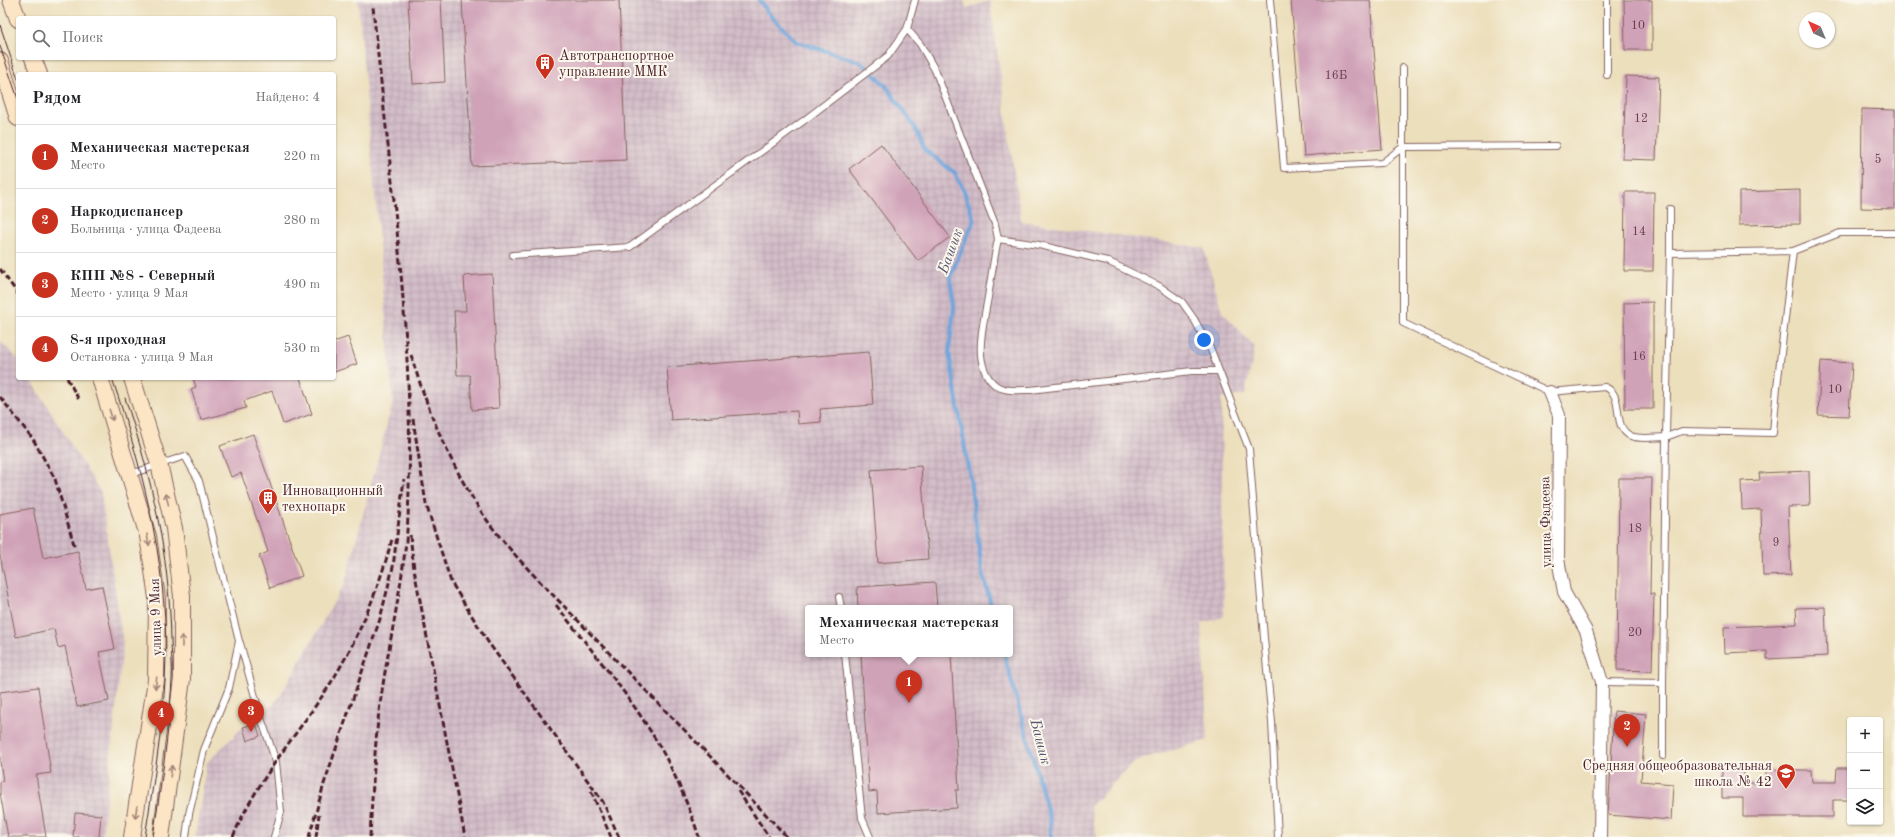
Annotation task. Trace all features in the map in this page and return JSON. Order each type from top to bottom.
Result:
[{"type":"main road","points":[[11,0],[17,16]]},
{"type":"main road","points":[[34,60],[38,72]]},
{"type":"main road","points":[[0,61],[16,112]]},
{"type":"main road","name":"улица 9 Мая","points":[[101,380],[148,536],[157,598],[156,680],[132,837]]},
{"type":"main road","name":"улица 9 Мая","points":[[133,380],[159,464],[174,528],[182,596],[182,679],[161,837]]},
{"type":"street","name":"улица Фадеева","points":[[1550,392],[1559,415],[1558,559],[1564,592],[1586,631],[1602,682],[1600,837]]},
{"type":"lane","points":[[512,255],[630,247],[888,56],[907,29],[915,0]]},
{"type":"lane","points":[[1270,0],[1284,168],[1382,163],[1403,147],[1556,146]]},
{"type":"lane","points":[[1607,0],[1607,75]]},
{"type":"lane","points":[[907,29],[920,44],[935,70],[995,224],[998,239],[981,335],[985,372],[995,385],[1008,390],[1030,390],[1192,371],[1218,371]]},
{"type":"lane","points":[[1403,68],[1403,323],[1550,392],[1605,387],[1611,389],[1615,395],[1621,426],[1626,433],[1633,436],[1666,437],[1682,432],[1773,433],[1793,251]]},
{"type":"lane","points":[[1663,756],[1670,209]]},
{"type":"lane","points":[[1670,253],[1793,251],[1840,233],[1895,233]]},
{"type":"lane","points":[[998,239],[1039,245],[1107,261],[1159,286],[1182,302],[1194,318],[1211,350],[1249,449],[1272,722],[1278,837]]},
{"type":"lane","points":[[130,474],[185,456],[199,480],[239,641],[261,718],[276,762],[281,812],[274,837]]},
{"type":"lane","points":[[839,597],[840,605]]},
{"type":"lane","points":[[186,837],[189,814],[204,750],[228,688],[239,641]]},
{"type":"lane","points":[[845,657],[862,818],[870,837]]},
{"type":"lane","points":[[1602,682],[1663,683]]},
{"type":"shaded area","points":[[358,0],[964,0],[966,8],[990,1],[1021,221],[1204,248],[1222,312],[1255,347],[1245,395],[1221,398],[1224,617],[1201,623],[1208,740],[1151,756],[1133,763],[1090,807],[1097,837],[195,837],[207,762],[243,727],[256,723],[280,696],[345,583],[393,401]]},
{"type":"shaded area","points":[[0,341],[16,357],[16,380],[31,380],[101,493],[123,644],[102,837],[0,837]]},
{"type":"building","points":[[408,0],[441,0],[445,82],[413,84]]},
{"type":"building","name":"Автотранспортное управление ММК","points":[[462,0],[619,0],[626,160],[472,166]]},
{"type":"building","points":[[1291,0],[1370,0],[1382,149],[1304,156]]},
{"type":"building","points":[[1624,0],[1652,0],[1652,50],[1625,50]]},
{"type":"building","points":[[1626,76],[1659,77],[1656,160],[1623,159]]},
{"type":"building","points":[[1862,109],[1895,110],[1895,209],[1861,208]]},
{"type":"building","points":[[881,144],[950,237],[918,261],[849,169]]},
{"type":"building","points":[[1800,190],[1800,224],[1739,225],[1739,192]]},
{"type":"building","points":[[1625,192],[1654,192],[1653,271],[1624,271]]},
{"type":"building","points":[[492,274],[499,408],[472,410],[470,375],[457,375],[454,311],[466,311],[464,276]]},
{"type":"building","points":[[1653,302],[1653,409],[1625,409],[1624,303]]},
{"type":"building","points":[[348,337],[357,364],[336,371],[336,341]]},
{"type":"building","points":[[869,352],[873,405],[820,409],[821,422],[798,424],[797,411],[671,420],[667,367]]},
{"type":"building","points":[[1821,361],[1852,363],[1849,416],[1818,415]]},
{"type":"building","points":[[194,380],[301,380],[312,414],[283,424],[272,391],[244,401],[246,408],[201,420],[191,389],[196,387]]},
{"type":"building","name":"Инновационный технопарк","points":[[253,434],[302,576],[270,588],[259,556],[268,552],[241,473],[231,477],[220,446]]},
{"type":"building","points":[[921,466],[928,559],[878,563],[871,470]]},
{"type":"building","points":[[1809,471],[1810,506],[1788,507],[1791,575],[1763,576],[1761,509],[1742,510],[1741,481],[1760,480],[1759,473]]},
{"type":"building","points":[[1619,478],[1652,478],[1650,594],[1654,594],[1652,671],[1617,670]]},
{"type":"building","points":[[33,508],[43,558],[78,551],[86,589],[102,586],[115,649],[99,652],[109,701],[77,707],[65,646],[58,648],[54,629],[16,637],[0,555],[0,514]]},
{"type":"building","points":[[935,582],[937,605],[858,605],[857,587]]},
{"type":"building","points":[[1825,607],[1827,656],[1767,659],[1767,651],[1725,653],[1724,627],[1797,624],[1796,608]]},
{"type":"building","points":[[861,657],[951,657],[959,790],[956,790],[957,808],[878,813],[877,791],[869,792]]},
{"type":"building","points":[[38,687],[51,773],[36,775],[46,837],[8,837],[0,793],[0,782],[3,781],[0,762],[0,692]]},
{"type":"building","points":[[1614,711],[1646,714],[1641,781],[1673,784],[1671,820],[1608,815]]},
{"type":"building","points":[[256,723],[260,736],[247,741],[243,727]]},
{"type":"building","name":"Средняя общеобразовательная школа № 42","points":[[1837,768],[1847,768],[1847,800],[1833,800],[1833,817],[1743,817],[1743,798],[1722,798],[1722,769],[1744,769],[1744,783],[1766,783],[1766,770],[1811,770],[1812,782],[1836,782]]},
{"type":"building","points":[[75,813],[101,815],[99,837],[73,837]]},
{"type":"waterway","name":"Башик","points":[[759,0],[771,16],[797,42],[861,62],[886,86],[916,129],[925,150],[955,173],[964,191],[974,220],[950,277],[954,307],[949,352],[971,485],[982,572],[991,605]]},
{"type":"waterway","name":"Башик","points":[[1005,657],[1050,820],[1051,837]]},
{"type":"tram line","points":[[0,25],[16,73]]},
{"type":"tram line","points":[[0,46],[16,93]]},
{"type":"tram line","points":[[113,380],[145,489],[160,565],[164,604],[166,642],[164,700],[145,837]]},
{"type":"tram line","points":[[125,398],[151,487],[163,546],[170,607],[172,670],[171,700],[153,837]]},
{"type":"railway","points":[[370,837],[374,764],[381,695],[399,593],[406,542],[409,453],[408,389],[400,261],[373,7]]},
{"type":"railway","points":[[0,269],[16,291]]},
{"type":"railway","points":[[411,355],[443,442],[464,484],[489,523],[537,578],[787,837]]},
{"type":"railway","points":[[68,380],[79,400]]},
{"type":"railway","points":[[0,397],[33,439],[55,479],[75,548]]},
{"type":"railway","points":[[413,419],[426,504],[451,582],[488,642],[603,802],[619,837]]},
{"type":"railway","points":[[309,837],[324,784],[380,619],[393,567],[404,479]]},
{"type":"railway","points":[[410,535],[414,569],[465,837]]},
{"type":"railway","points":[[233,837],[252,798],[276,761],[327,689],[348,653],[366,616],[392,539]]},
{"type":"railway","points":[[556,605],[634,706],[661,749],[677,780],[699,837]]},
{"type":"railway","points":[[591,791],[611,837]]},
{"type":"railway","points":[[738,791],[769,837]]},
{"type":"railway","points":[[316,837],[319,815]]},
{"type":"place","name":"Автотранспортное управление ММК","points":[[545,80]]},
{"type":"place","name":"Инновационный технопарк","points":[[268,515]]},
{"type":"place","name":"Механическая мастерская","points":[[909,703]]},
{"type":"place","name":"КПП №8 - Северный","points":[[251,732]]},
{"type":"place","name":"8-я проходная","points":[[161,734]]},
{"type":"place","name":"Наркодиспансер","points":[[1627,747]]},
{"type":"place","name":"Средняя общеобразовательная школа № 42","points":[[1786,790]]}]
